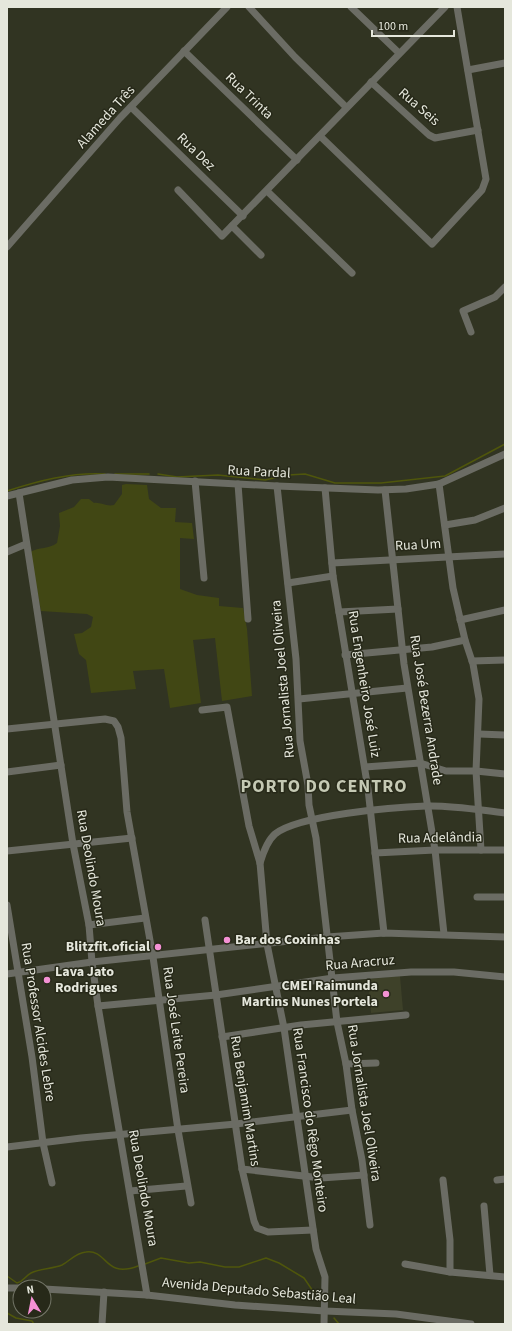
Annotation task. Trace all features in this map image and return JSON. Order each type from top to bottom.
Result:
[{"type":"street","name":"Alameda Três","points":[[7,247],[131,108],[227,7]]},
{"type":"street","points":[[248,7],[295,57],[346,107]]},
{"type":"street","points":[[351,7],[399,53]]},
{"type":"street","points":[[178,190],[222,236],[267,192],[346,107],[445,7]]},
{"type":"street","points":[[320,136],[432,244],[482,190],[486,179],[458,7]]},
{"type":"street","name":"Rua Trinta","points":[[184,51],[297,160]]},
{"type":"street","points":[[468,70],[505,63]]},
{"type":"street","name":"Rua Seis","points":[[371,82],[429,135],[435,138],[478,130]]},
{"type":"street","name":"Rua Dez","points":[[131,108],[243,216]]},
{"type":"street","points":[[267,192],[352,273]]},
{"type":"street","points":[[232,226],[261,255]]},
{"type":"street","points":[[470,332],[463,311],[495,297],[505,287]]},
{"type":"street","name":"Rua Pardal","points":[[7,496],[72,480],[108,477],[385,490],[439,484],[505,454]]},
{"type":"street","points":[[195,481],[204,578]]},
{"type":"street","points":[[238,484],[248,619]]},
{"type":"street","points":[[439,484],[447,557],[464,640],[472,661],[479,699],[479,734],[476,771],[481,850]]},
{"type":"street","name":"Rua Jornalista Joel Oliveira","points":[[277,486],[299,699],[300,740],[308,785],[309,805],[313,819],[338,1022],[364,1175],[370,1224]]},
{"type":"street","name":"Rua Engenheiro José Luiz","points":[[325,488],[333,576],[364,767],[384,933]]},
{"type":"street","name":"Rua José Bezerra Andrade","points":[[385,490],[407,688],[435,850],[443,909],[444,934]]},
{"type":"street","name":"Rua Deolindo Moura","points":[[19,493],[73,844],[89,925],[98,1006],[147,1295]]},
{"type":"street","points":[[444,525],[475,520],[505,508]]},
{"type":"street","points":[[7,552],[26,544]]},
{"type":"street","name":"Rua Um","points":[[332,563],[505,554]]},
{"type":"street","points":[[288,583],[333,576]]},
{"type":"street","points":[[339,612],[398,609]]},
{"type":"street","points":[[460,620],[505,610]]},
{"type":"street","points":[[345,655],[432,647],[464,640]]},
{"type":"street","points":[[472,661],[505,660]]},
{"type":"street","points":[[299,699],[407,688]]},
{"type":"street","name":"Rua Francisco do Rêgo Monteiro","points":[[202,710],[227,706],[249,826],[260,863],[267,944],[274,988],[284,1028],[304,1176],[316,1249],[325,1277],[324,1324]]},
{"type":"street","name":"Rua José Leite Pereira","points":[[54,724],[100,719],[114,721],[118,727],[121,738],[124,785],[132,838],[159,1001],[186,1186],[190,1202]]},
{"type":"street","points":[[7,729],[54,724]]},
{"type":"street","points":[[479,734],[505,735]]},
{"type":"street","points":[[364,767],[420,763],[446,771],[476,771],[505,774]]},
{"type":"street","points":[[7,772],[61,765]]},
{"type":"street","points":[[260,863],[262,855],[274,834],[284,828],[313,819],[427,806],[479,810],[505,814]]},
{"type":"street","points":[[7,851],[132,838]]},
{"type":"street","name":"Rua Adelândia","points":[[375,853],[435,850],[505,850]]},
{"type":"street","points":[[477,897],[505,897]]},
{"type":"street","name":"Rua Professor Alcides Lebre","points":[[7,905],[43,1142],[52,1183]]},
{"type":"street","points":[[89,925],[145,918]]},
{"type":"street","name":"Rua Benjamim Martins","points":[[205,920],[242,1169],[249,1206],[257,1228],[268,1232],[313,1230]]},
{"type":"street","points":[[7,974],[92,962],[327,937],[384,933],[505,937]]},
{"type":"street","name":"Rua Aracruz","points":[[98,1006],[216,995],[274,988],[333,978],[411,972],[454,972],[505,977]]},
{"type":"street","points":[[222,1037],[284,1028],[406,1016]]},
{"type":"street","points":[[346,1064],[376,1064]]},
{"type":"street","points":[[7,1148],[43,1142],[236,1124],[352,1110]]},
{"type":"street","points":[[242,1169],[322,1178],[364,1175]]},
{"type":"street","points":[[496,1180],[505,1179]]},
{"type":"street","points":[[443,1180],[450,1240],[450,1272]]},
{"type":"street","points":[[130,1191],[186,1186]]},
{"type":"street","points":[[484,1206],[490,1275]]},
{"type":"street","points":[[405,1264],[450,1272],[505,1276]]},
{"type":"street","name":"Avenida Deputado Sebastião Leal","points":[[52,1289],[147,1295],[235,1305],[324,1312],[396,1314],[471,1324]]},
{"type":"street","points":[[102,1324],[104,1292]]},
{"type":"shaded area","name":"CMEI Raimunda Martins Nunes Portela","points":[[400,976],[403,1010],[371,1013],[368,979]]},
{"type":"green space","points":[[122,485],[147,485],[149,499],[161,508],[176,508],[175,522],[192,523],[194,539],[180,538],[180,589],[197,595],[219,598],[219,606],[243,608],[247,629],[252,696],[222,701],[215,638],[193,640],[201,703],[170,708],[164,669],[133,671],[136,689],[91,693],[86,660],[79,654],[74,634],[82,633],[91,627],[93,617],[87,614],[41,611],[30,552],[57,543],[60,526],[59,513],[74,507],[81,499],[89,499],[94,503],[114,505],[122,494]]},
{"type":"waterway","points":[[158,474],[177,477],[218,475],[265,480],[288,475],[305,474],[335,483],[381,483],[445,476],[505,444]]},
{"type":"waterway","points":[[7,491],[55,478],[80,474],[105,474]]},
{"type":"waterway","points":[[115,474],[149,474]]},
{"type":"waterway","points":[[7,1276],[17,1283],[31,1273],[62,1265],[76,1255],[86,1252],[93,1252],[99,1255],[112,1266],[119,1269],[127,1269],[138,1266]]},
{"type":"waterway","points":[[145,1264],[161,1258],[189,1263],[200,1262],[225,1267],[239,1267],[266,1258],[279,1263],[304,1278],[319,1300]]},
{"type":"waterway","points":[[7,1313],[16,1318],[32,1321],[34,1324]]},
{"type":"waterway","points":[[334,1318],[339,1324]]},
{"type":"place","name":"Bar dos Coxinhas","points":[[227,940]]},
{"type":"place","name":"Blitzfit.oficial","points":[[158,947]]},
{"type":"place","name":"Lava Jato Rodrigues","points":[[47,980]]},
{"type":"place","name":"CMEI Raimunda Martins Nunes Portela","points":[[386,994]]},
{"type":"district","name":"PORTO DO CENTRO","points":[[324,786]]}]
